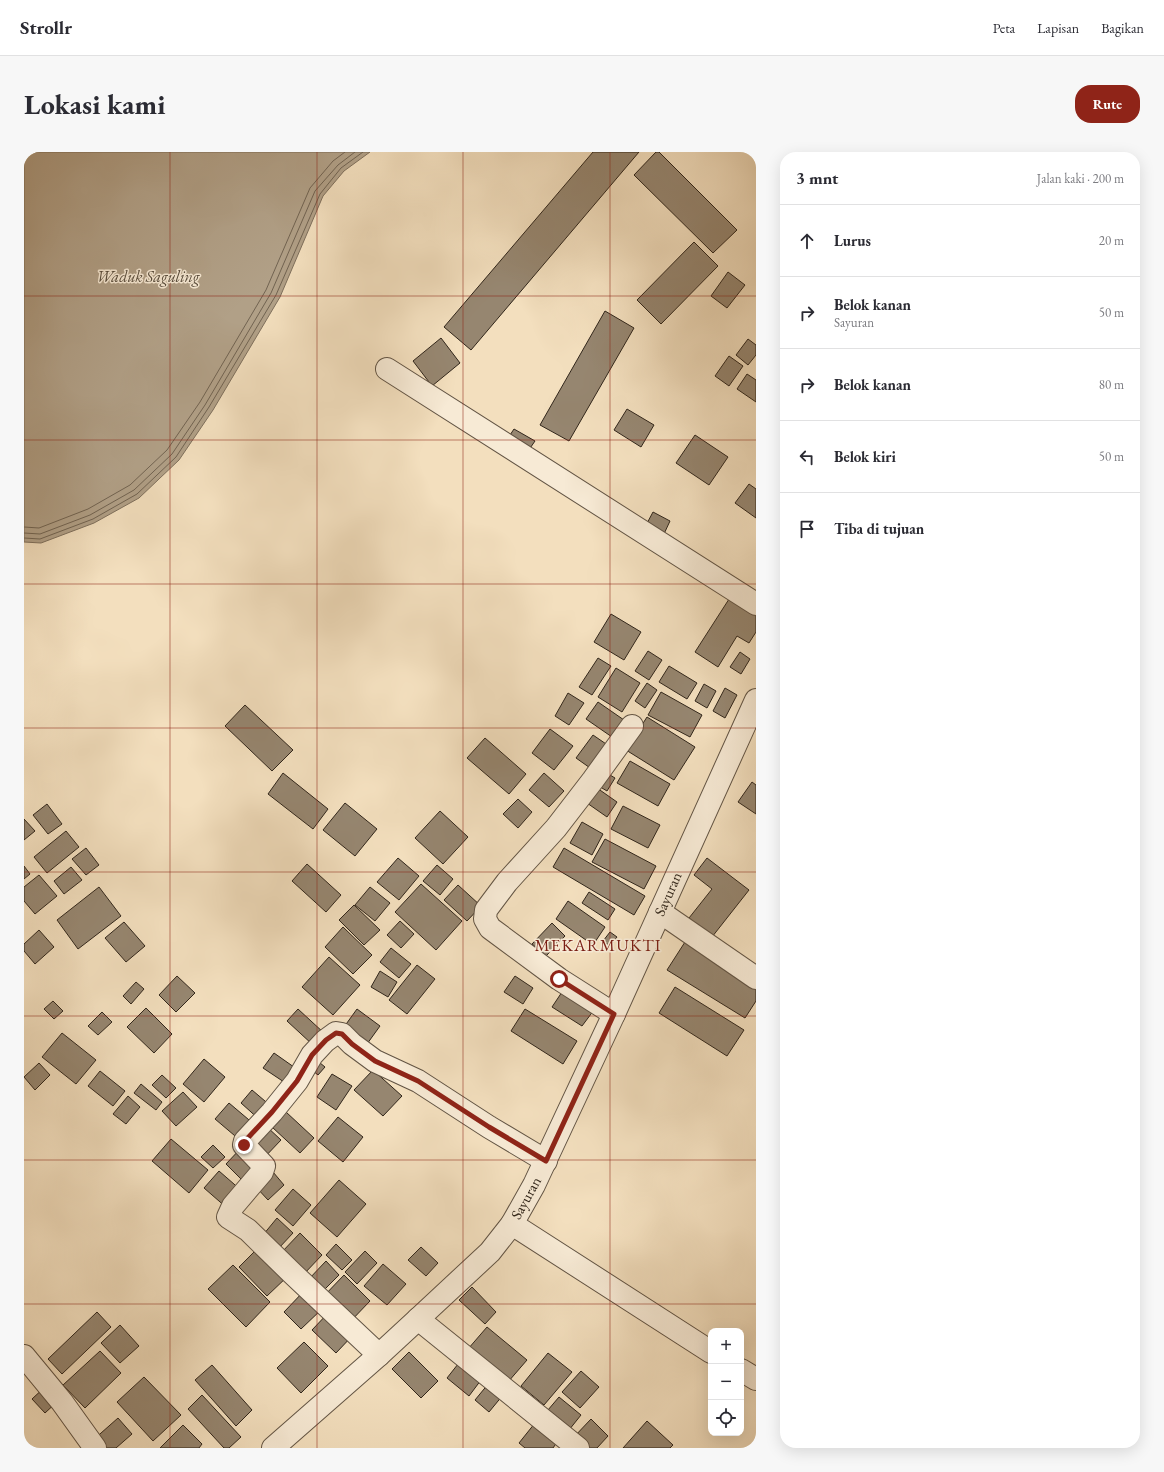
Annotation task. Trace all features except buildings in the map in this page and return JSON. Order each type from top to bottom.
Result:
[{"type":"street","points":[[386,369],[756,604]]},
{"type":"street","name":"Sayuran","points":[[273,1448],[380,1355],[490,1252],[512,1224],[546,1161],[756,700]]},
{"type":"street","points":[[614,1014],[559,979],[490,928],[485,919],[486,910],[507,882],[556,828],[632,726]]},
{"type":"street","points":[[660,912],[756,978]]},
{"type":"street","points":[[380,1355],[248,1230],[228,1216],[233,1206],[262,1172],[264,1166],[244,1145],[245,1141],[272,1112],[293,1086],[312,1055],[326,1040],[336,1033],[342,1034],[352,1044],[375,1061],[418,1081],[489,1127],[546,1161]]},
{"type":"street","points":[[512,1224],[708,1350]]},
{"type":"street","points":[[418,1319],[578,1448]]},
{"type":"street","points":[[24,1356],[62,1402],[95,1448]]},
{"type":"street","points":[[744,1372],[756,1379]]},
{"type":"water","name":"Waduk Saguling","points":[[24,152],[370,152],[344,171],[323,196],[280,297],[213,410],[179,460],[139,498],[94,523],[41,543],[24,542]]},
{"type":"district","name":"MEKARMUKTI","points":[[598,945]]},
{"type":"route","points":[[244,1145],[245,1141],[272,1112],[297,1081],[312,1055],[326,1040],[336,1033],[342,1034],[352,1044],[375,1061],[389,1066],[418,1081],[489,1127],[546,1161],[614,1014],[559,979]]}]
